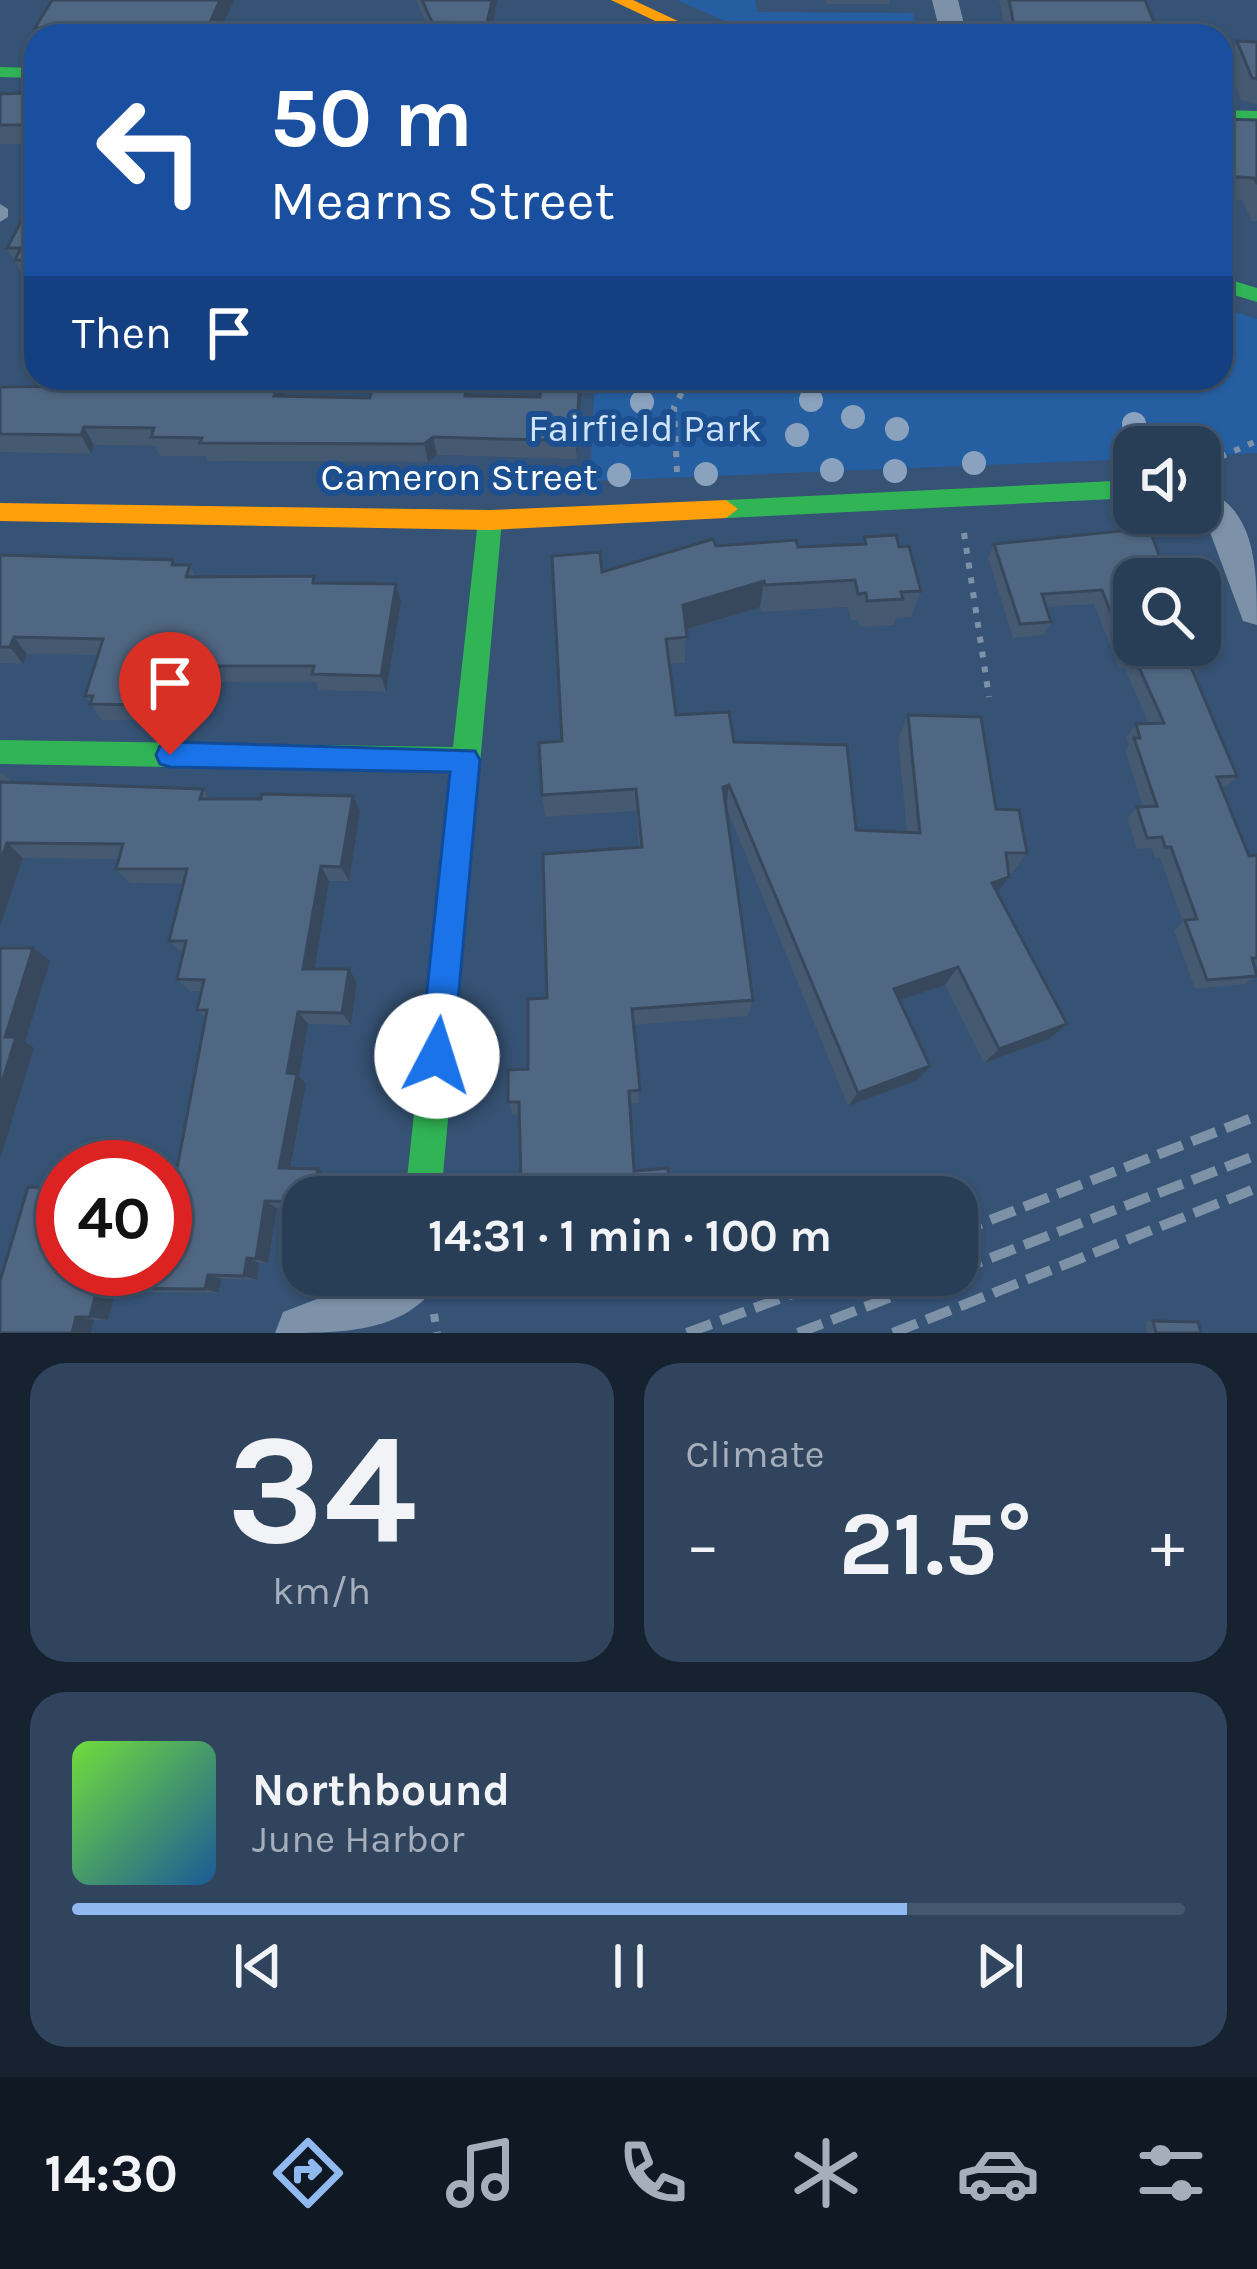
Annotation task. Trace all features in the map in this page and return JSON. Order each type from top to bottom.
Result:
[{"type":"street","points":[[620,0],[674,24]]},
{"type":"street","name":"Cameron Street","points":[[0,512],[490,520],[1113,491]]},
{"type":"street","points":[[1221,511],[1257,609]]},
{"type":"street","points":[[425,1176],[490,520]]},
{"type":"street","points":[[0,752],[465,760]]},
{"type":"street","points":[[304,1333],[396,1301],[430,1311]]},
{"type":"path","points":[[678,491],[674,407],[683,390]]},
{"type":"path","points":[[1221,458],[1257,441]]},
{"type":"path","points":[[963,529],[989,697]]},
{"type":"green space","points":[[677,0],[755,0],[757,12],[913,13],[915,24],[732,24]]},
{"type":"green space","name":"Fairfield Park","points":[[1233,311],[1257,319],[1257,453],[1221,455],[1221,426],[1113,426],[1113,460],[590,481],[594,390],[1233,390]]},
{"type":"building","points":[[52,0],[220,0],[209,24],[37,24]]},
{"type":"building","points":[[422,0],[492,0],[487,23],[432,22]]},
{"type":"building","points":[[1009,0],[1145,0],[1155,24],[1014,24]]},
{"type":"building","points":[[1237,41],[1257,42],[1257,79],[1252,78]]},
{"type":"building","points":[[24,93],[24,125],[0,125],[0,94]]},
{"type":"building","points":[[1233,119],[1257,120],[1257,184],[1254,178],[1233,177]]},
{"type":"building","points":[[24,216],[24,260],[15,260],[21,248],[7,248]]},
{"type":"building","points":[[0,387],[276,390],[274,396],[370,398],[372,390],[466,390],[465,396],[540,397],[541,390],[579,390],[576,441],[433,437],[424,444],[200,443],[202,438],[151,437],[154,428],[84,427],[81,435],[0,434]]},
{"type":"building","points":[[1113,532],[1151,534],[1160,558],[1113,558],[1113,619],[1102,590],[1042,594],[1051,622],[1020,624],[994,544]]},
{"type":"building","points":[[896,535],[899,547],[909,546],[921,591],[901,592],[903,599],[867,601],[866,593],[858,594],[855,580],[765,585],[764,581],[683,605],[687,637],[666,639],[676,715],[729,712],[734,742],[847,745],[856,830],[920,833],[908,715],[981,717],[996,809],[1019,810],[1027,853],[1006,853],[1009,877],[992,883],[1067,1024],[999,1049],[958,967],[894,989],[930,1066],[858,1093],[729,785],[723,787],[753,1000],[632,1009],[640,1090],[629,1091],[634,1171],[668,1168],[669,1176],[521,1176],[519,1102],[508,1102],[508,1070],[528,1069],[528,999],[547,998],[543,854],[642,847],[636,789],[542,795],[539,743],[562,741],[552,556],[600,552],[602,572],[713,539],[716,546],[796,540],[798,547],[866,544],[864,537]]},
{"type":"building","points":[[0,555],[173,560],[172,565],[190,565],[186,577],[314,576],[313,583],[396,584],[381,676],[312,674],[314,666],[171,666],[163,697],[152,697],[150,705],[90,704],[93,696],[85,696],[103,639],[14,637],[10,647],[0,647]]},
{"type":"building","points":[[1138,666],[1202,666],[1191,667],[1237,776],[1217,777],[1249,856],[1257,855],[1257,958],[1252,958],[1257,976],[1207,980],[1185,920],[1197,919],[1171,847],[1165,847],[1162,837],[1147,838],[1137,807],[1157,806],[1134,738],[1140,738],[1136,724],[1164,723]]},
{"type":"building","points":[[0,782],[203,789],[200,799],[261,799],[262,794],[353,796],[341,867],[321,866],[303,969],[349,969],[342,1013],[298,1012],[287,1073],[297,1074],[279,1168],[318,1169],[317,1176],[282,1176],[282,1201],[265,1201],[256,1259],[247,1258],[244,1276],[208,1275],[205,1289],[192,1289],[192,1140],[182,1140],[207,1010],[197,1010],[204,980],[177,979],[186,941],[169,941],[187,869],[116,869],[123,844],[7,843],[0,862]]},
{"type":"building","points":[[0,948],[33,948],[5,1037],[16,1037],[0,1089]]},
{"type":"building","points":[[28,1187],[36,1187],[36,1296],[95,1296],[90,1317],[76,1317],[72,1333],[0,1333],[0,1281]]},
{"type":"building","points":[[1153,1321],[1198,1322],[1201,1333],[1156,1333]]},
{"type":"railway","points":[[978,1225],[1257,1116]]},
{"type":"railway","points":[[978,1263],[1257,1155]]},
{"type":"railway","points":[[893,1333],[1257,1188]]},
{"type":"railway","points":[[687,1333],[787,1296]]},
{"type":"railway","points":[[798,1333],[894,1296]]},
{"type":"traffic: fast","points":[[0,72],[24,73]]},
{"type":"traffic: fast","points":[[1233,116],[1257,117]]},
{"type":"traffic: fast","points":[[1233,288],[1257,295]]},
{"type":"traffic: fast","points":[[726,509],[1113,490]]},
{"type":"traffic: fast","points":[[425,1176],[490,520]]},
{"type":"traffic: fast","points":[[0,752],[465,760]]},
{"type":"traffic: slow","points":[[619,0],[674,24]]},
{"type":"traffic: slow","points":[[0,512],[490,520],[726,509]]},
{"type":"route","points":[[170,755],[465,760],[437,1056]]}]
